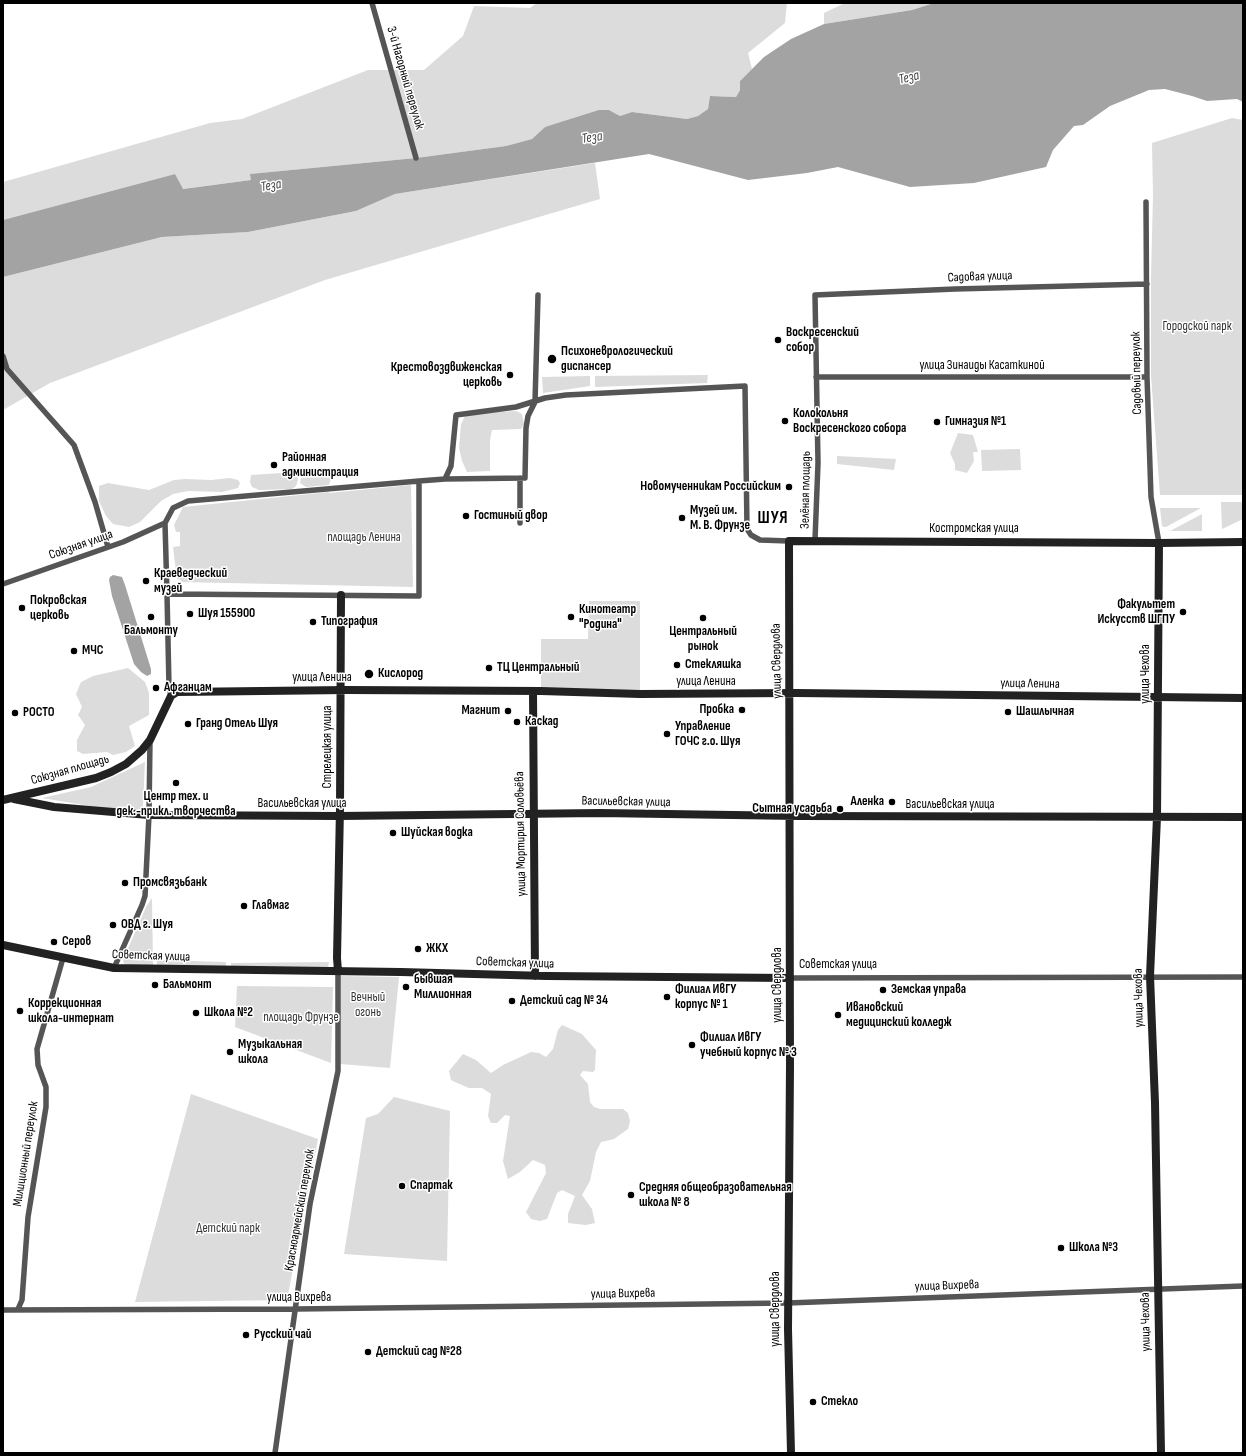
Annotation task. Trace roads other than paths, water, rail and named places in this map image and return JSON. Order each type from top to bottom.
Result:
[{"type":"street","name":"3-й Нагорный переулок","points":[[372,3],[416,158]]},
{"type":"street","name":"Садовый переулок","points":[[1146,202],[1147,378],[1151,497],[1159,543]]},
{"type":"street","name":"Садовая улица","points":[[815,295],[955,288],[1147,284]]},
{"type":"street","points":[[520,522],[526,428],[528,416],[535,402],[538,295]]},
{"type":"street","name":"Зелёная площадь","points":[[815,295],[818,464],[815,540]]},
{"type":"street","points":[[3,356],[7,369],[74,445],[95,502],[108,547]]},
{"type":"street","name":"улица Зинаиды Касаткиной","points":[[816,377],[1147,378]]},
{"type":"street","name":"Зелёная площадь","points":[[535,402],[545,398],[566,395],[745,386],[747,529],[753,537],[760,540],[789,541]]},
{"type":"street","points":[[445,479],[451,466],[456,415],[516,407],[535,402]]},
{"type":"street","points":[[171,696],[169,687],[165,523],[173,508],[188,501],[419,481],[445,479],[522,478]]},
{"type":"street","points":[[167,594],[419,596],[419,481]]},
{"type":"street","name":"Союзная улица","points":[[3,584],[123,542],[165,523]]},
{"type":"street","name":"Костромская улица","points":[[789,541],[1243,542]]},
{"type":"street","name":"улица Свердлова","points":[[789,541],[790,1073],[788,1303],[791,1453]]},
{"type":"street","name":"улица Чехова","points":[[1159,543],[1157,817],[1150,976],[1155,1103],[1161,1453]]},
{"type":"street","name":"Стрелецкая улица","points":[[338,971],[341,595]]},
{"type":"street","name":"улица Ленина","points":[[171,696],[177,692],[340,690],[533,691],[640,694],[1243,698]]},
{"type":"street","name":"улица Мортирия Соловьёва","points":[[533,691],[535,976]]},
{"type":"street","name":"Союзная площадь","points":[[6,799],[74,784],[112,772],[126,764],[135,757],[150,740],[171,696]]},
{"type":"street","points":[[114,968],[145,896],[149,815],[150,740]]},
{"type":"street","name":"Васильевская улица","points":[[6,799],[54,807],[149,815],[340,816],[533,813],[789,816],[1243,817]]},
{"type":"street","name":"Советская улица","points":[[3,945],[114,968],[401,972],[535,976],[790,978],[1150,976],[1243,977]]},
{"type":"street","name":"Милиционный переулок","points":[[18,1309],[22,1300],[28,1217],[46,1107],[46,1087],[38,1065],[37,1049],[63,958]]},
{"type":"street","name":"Красноармейский переулок","points":[[275,1453],[310,1204],[338,1071],[338,971]]},
{"type":"street","name":"улица Вихрева","points":[[3,1310],[296,1309],[788,1303],[1243,1286]]},
{"type":"water","name":"Теза","points":[[934,3],[1243,3],[1243,102],[1237,99],[1207,101],[1165,89],[1149,90],[1110,106],[1083,125],[1074,126],[1053,150],[1046,167],[974,183],[910,187],[838,167],[807,173],[748,180],[649,154],[395,194],[356,211],[248,232],[162,237],[3,277],[3,220],[175,174],[183,189],[251,180],[250,174],[416,158],[506,146],[532,139],[545,127],[599,110],[609,110],[620,116],[632,112],[687,119],[698,116],[708,109],[710,96],[736,97],[740,90],[740,81],[764,57],[791,39],[824,24],[912,10]]},
{"type":"water","points":[[113,575],[122,577],[125,585],[151,669],[151,674],[147,676],[134,664],[112,596],[109,580]]},
{"type":"place","name":"Воскресенский собор","points":[[778,340]]},
{"type":"place","name":"Психоневрологический диспансер","points":[[552,359]]},
{"type":"place","name":"Крестовоздвиженская церковь","points":[[510,375]]},
{"type":"place","name":"Колокольня Воскресенского собора","points":[[785,421]]},
{"type":"place","name":"Гимназия №1","points":[[937,422]]},
{"type":"place","name":"Районная администрация","points":[[274,465]]},
{"type":"place","name":"Новомученникам Российским","points":[[789,487]]},
{"type":"place","name":"Гостиный двор","points":[[466,516]]},
{"type":"place","name":"Музей им. М. В. Фрунзе","points":[[682,518]]},
{"type":"place","name":"Краеведческий музей","points":[[146,581]]},
{"type":"place","name":"Покровская церковь","points":[[22,608]]},
{"type":"place","name":"Факультет Искусств ШГПУ","points":[[1183,612]]},
{"type":"place","name":"Шуя 155900","points":[[190,614]]},
{"type":"place","name":"Бальмонту","points":[[151,617]]},
{"type":"place","name":"Кинотеатр \"Родина\"","points":[[571,617]]},
{"type":"place","name":"Центральный рынок","points":[[703,618]]},
{"type":"place","name":"Типография","points":[[313,622]]},
{"type":"place","name":"МЧС","points":[[74,651]]},
{"type":"place","name":"Стекляшка","points":[[677,665]]},
{"type":"place","name":"ТЦ Центральный","points":[[489,668]]},
{"type":"place","name":"Кислород","points":[[369,674]]},
{"type":"place","name":"Афганцам","points":[[156,688]]},
{"type":"place","name":"Пробка","points":[[742,710]]},
{"type":"place","name":"Магнит","points":[[508,711]]},
{"type":"place","name":"Шашлычная","points":[[1008,712]]},
{"type":"place","name":"РОСТО","points":[[15,713]]},
{"type":"place","name":"Каскад","points":[[517,722]]},
{"type":"place","name":"Гранд Отель Шуя","points":[[188,724]]},
{"type":"place","name":"Управление ГОЧС г.о. Шуя","points":[[667,734]]},
{"type":"place","name":"Центр тех. и дек.-прикл. творчества","points":[[176,783]]},
{"type":"place","name":"Аленка","points":[[892,802]]},
{"type":"place","name":"Сытная усадьба","points":[[840,809]]},
{"type":"place","name":"Шуйская водка","points":[[393,833]]},
{"type":"place","name":"Промсвязьбанк","points":[[125,883]]},
{"type":"place","name":"Главмаг","points":[[244,906]]},
{"type":"place","name":"ОВД г. Шуя","points":[[113,925]]},
{"type":"place","name":"Серов","points":[[54,942]]},
{"type":"place","name":"ЖКХ","points":[[418,949]]},
{"type":"place","name":"Бальмонт","points":[[155,985]]},
{"type":"place","name":"бывшая Миллионная","points":[[406,987]]},
{"type":"place","name":"Земская управа","points":[[883,990]]},
{"type":"place","name":"Филиал ИвГУ корпус № 1","points":[[667,997]]},
{"type":"place","name":"Детский сад № 34","points":[[512,1001]]},
{"type":"place","name":"Коррекционная школа-интернат","points":[[20,1011]]},
{"type":"place","name":"Школа №2","points":[[196,1013]]},
{"type":"place","name":"Ивановский медицинский колледж","points":[[838,1015]]},
{"type":"place","name":"Филиал ИвГУ учебный корпус № 3","points":[[692,1045]]},
{"type":"place","name":"Музыкальная школа","points":[[230,1052]]},
{"type":"place","name":"Спартак","points":[[402,1186]]},
{"type":"place","name":"Средняя общеобразовательная школа № 8","points":[[631,1195]]},
{"type":"place","name":"Школа №3","points":[[1061,1248]]},
{"type":"place","name":"Русский чай","points":[[246,1335]]},
{"type":"place","name":"Детский сад №28","points":[[368,1352]]},
{"type":"place","name":"Стекло","points":[[813,1402]]},
{"type":"district","name":"ШУЯ","points":[[773,519]]},
{"type":"park label","name":"Городской парк","points":[[1197,327]]},
{"type":"park label","name":"площадь Ленина","points":[[364,538]]},
{"type":"park label","name":"Вечный огонь","points":[[368,1006]]},
{"type":"park label","name":"площадь Фрунзе","points":[[301,1018]]},
{"type":"park label","name":"Детский парк","points":[[228,1229]]}]
